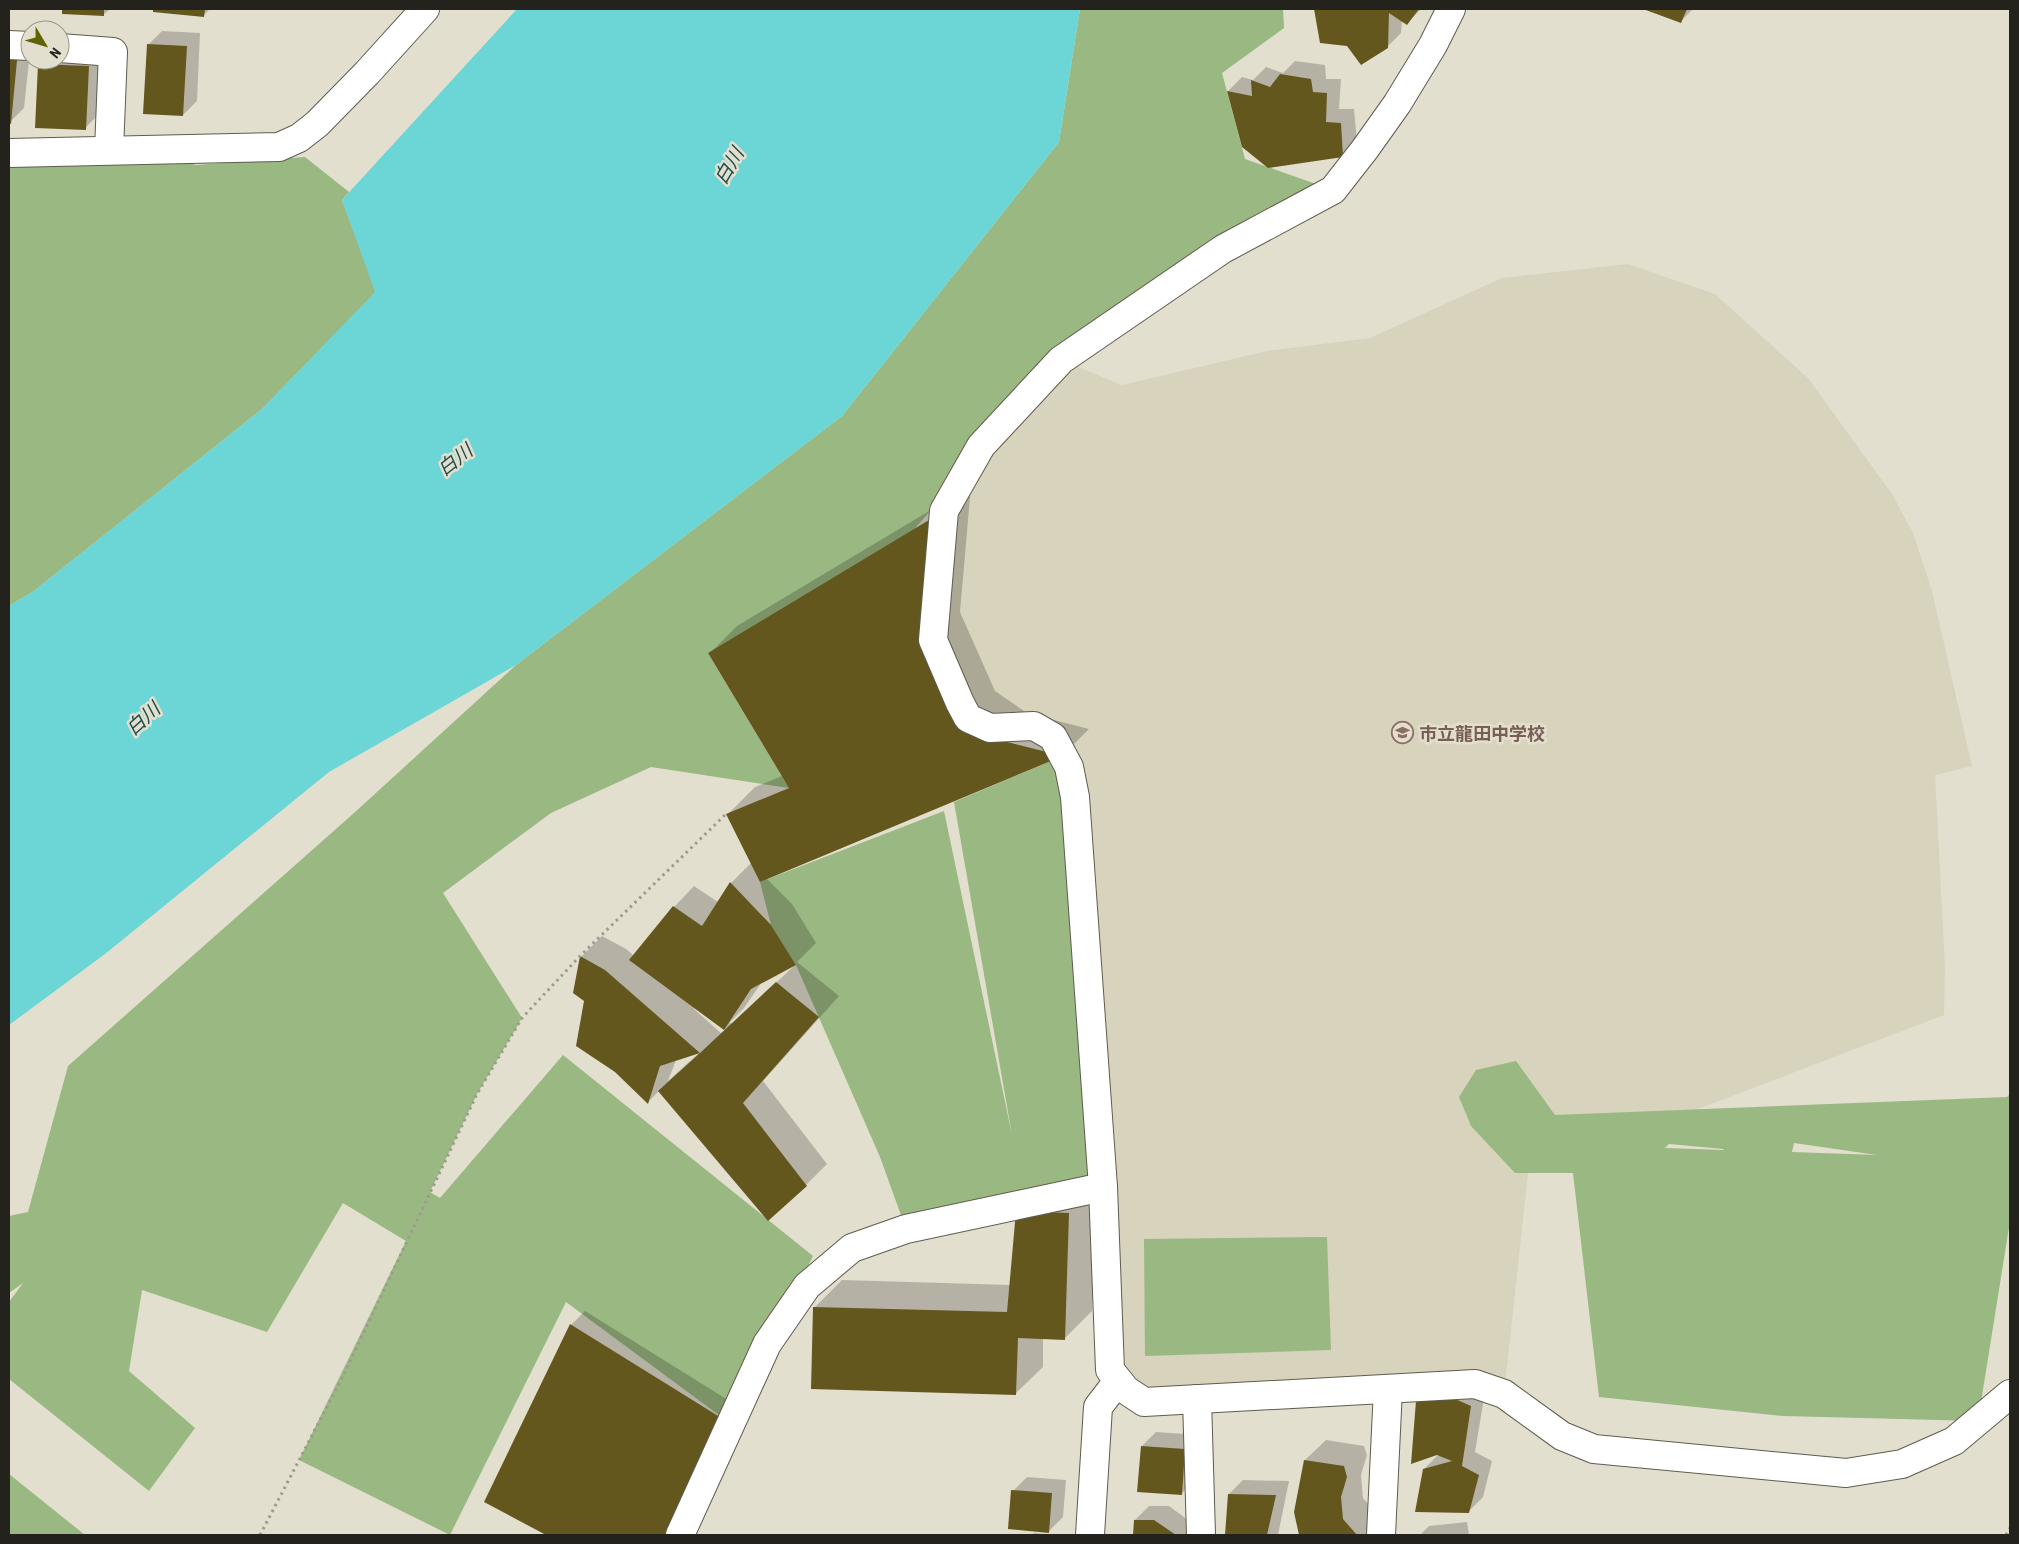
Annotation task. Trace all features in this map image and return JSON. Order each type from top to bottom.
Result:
[{"type":"street","points":[[9,152],[280,147],[299,138],[317,124],[425,9]]},
{"type":"street","points":[[1451,9],[1433,45],[1397,104],[1333,190],[1223,249],[1061,360],[981,446],[944,511],[933,640],[960,703],[968,718],[990,728],[1034,726],[1054,737],[1069,767],[1075,797],[1104,1187],[1110,1370],[1126,1390],[1144,1402],[1475,1384],[1504,1394],[1562,1436],[1594,1449],[1846,1473],[1902,1464],[1954,1441],[2010,1394]]},
{"type":"street","points":[[70,49],[113,52],[109,150]]},
{"type":"street","points":[[680,1535],[767,1344],[807,1286],[852,1248],[906,1229],[1104,1187]]},
{"type":"street","points":[[1090,1535],[1098,1407],[1118,1381]]},
{"type":"street","points":[[1381,1535],[1388,1389]]},
{"type":"street","points":[[1197,1399],[1201,1535]]},
{"type":"path","points":[[260,1535],[344,1374],[477,1094],[522,1018],[580,956],[726,814]]},
{"type":"path","points":[[2006,1535],[2010,1528]]},
{"type":"shaded area","points":[[1628,264],[1715,294],[1808,378],[1892,494],[1913,533],[1932,591],[1972,766],[1935,775],[1945,967],[1944,1015],[1528,1174],[1504,1394],[1144,1402],[1110,1370],[1054,737],[990,728],[933,640],[944,511],[1061,360],[1122,385],[1267,351],[1370,338],[1502,278]]},
{"type":"green space","points":[[1080,9],[1283,9],[1284,28],[1222,73],[1245,159],[1333,190],[1061,360],[878,571],[708,653],[789,788],[651,767],[551,813],[443,893],[522,1018],[477,1094],[430,1192],[440,1198],[563,1055],[813,1256],[731,1424],[566,1302],[450,1535],[299,1460],[406,1241],[343,1203],[267,1332],[142,1290],[129,1371],[195,1428],[149,1491],[9,1379],[9,1302],[23,1283],[9,1293],[9,1216],[28,1212],[68,1066],[354,813],[516,665],[842,416],[1059,142]]},
{"type":"green space","points":[[169,154],[196,165],[305,157],[349,192],[342,200],[376,292],[262,409],[34,591],[9,606],[9,158]]},
{"type":"green space","points":[[1063,756],[1103,1187],[906,1229],[880,1157],[796,965],[771,925],[760,882],[944,811],[1012,1135],[954,802]]},
{"type":"green space","points":[[1516,1061],[1555,1115],[2007,1097],[2010,1094],[2010,1221],[1978,1421],[1783,1416],[1599,1397],[1573,1173],[1515,1173],[1471,1126],[1459,1097],[1476,1070]],"holes":[[[1794,1143],[1877,1155],[1792,1152]],[[1669,1144],[1723,1149],[1724,1150],[1665,1148]]]},
{"type":"green space","points":[[1327,1237],[1331,1350],[1145,1356],[1144,1239]]},
{"type":"green space","points":[[9,1474],[85,1535],[9,1535]]},
{"type":"water","name":"白川","points":[[517,9],[1080,9],[1059,142],[842,416],[516,665],[329,772],[105,954],[9,1025],[9,606],[34,591],[262,409],[375,292],[342,200]]},
{"type":"building","points":[[62,9],[104,9],[104,16],[62,14]]},
{"type":"building","points":[[153,9],[205,9],[204,17],[153,12]]},
{"type":"building","points":[[1314,9],[1419,9],[1407,25],[1389,13],[1388,48],[1361,65],[1347,46],[1320,43]]},
{"type":"building","points":[[1643,9],[1687,9],[1681,23]]},
{"type":"building","points":[[147,44],[187,46],[183,116],[143,114]]},
{"type":"building","points":[[9,59],[17,60],[11,124],[9,123]]},
{"type":"building","points":[[70,65],[89,66],[86,130],[35,128],[38,70],[70,70]]},
{"type":"building","points":[[1280,74],[1311,79],[1313,92],[1327,93],[1326,122],[1341,123],[1343,157],[1268,168],[1242,147],[1227,91],[1252,96],[1251,80],[1270,87]]},
{"type":"building","points":[[944,511],[933,640],[999,740],[1063,756],[760,882],[726,814],[789,788],[708,653]]},
{"type":"building","points":[[730,882],[771,925],[796,965],[751,989],[724,1030],[629,960],[673,906],[702,926]]},
{"type":"building","points":[[580,956],[605,970],[700,1053],[660,1066],[648,1104],[615,1072],[576,1046],[584,1001],[573,993]]},
{"type":"building","points":[[776,982],[819,1017],[743,1103],[807,1186],[768,1221],[658,1091]]},
{"type":"building","points":[[1016,1211],[1069,1213],[1065,1340],[1018,1338],[1016,1395],[811,1389],[813,1307],[1007,1312]]},
{"type":"building","points":[[570,1324],[731,1424],[680,1535],[546,1535],[484,1502]]},
{"type":"building","points":[[1444,1394],[1471,1406],[1462,1466],[1479,1475],[1469,1513],[1415,1512],[1423,1469],[1452,1461],[1437,1455],[1411,1464],[1416,1401]]},
{"type":"building","points":[[1141,1446],[1185,1449],[1182,1495],[1137,1492]]},
{"type":"building","points":[[1304,1460],[1344,1466],[1347,1477],[1341,1497],[1343,1519],[1357,1535],[1299,1535],[1294,1512]]},
{"type":"building","points":[[1011,1490],[1052,1493],[1049,1533],[1008,1529]]},
{"type":"building","points":[[1228,1494],[1276,1495],[1267,1535],[1225,1535]]},
{"type":"building","points":[[1134,1520],[1154,1520],[1176,1535],[1133,1535]]},
{"type":"place","name":"市立龍田中学校","points":[[1403,733]]}]
